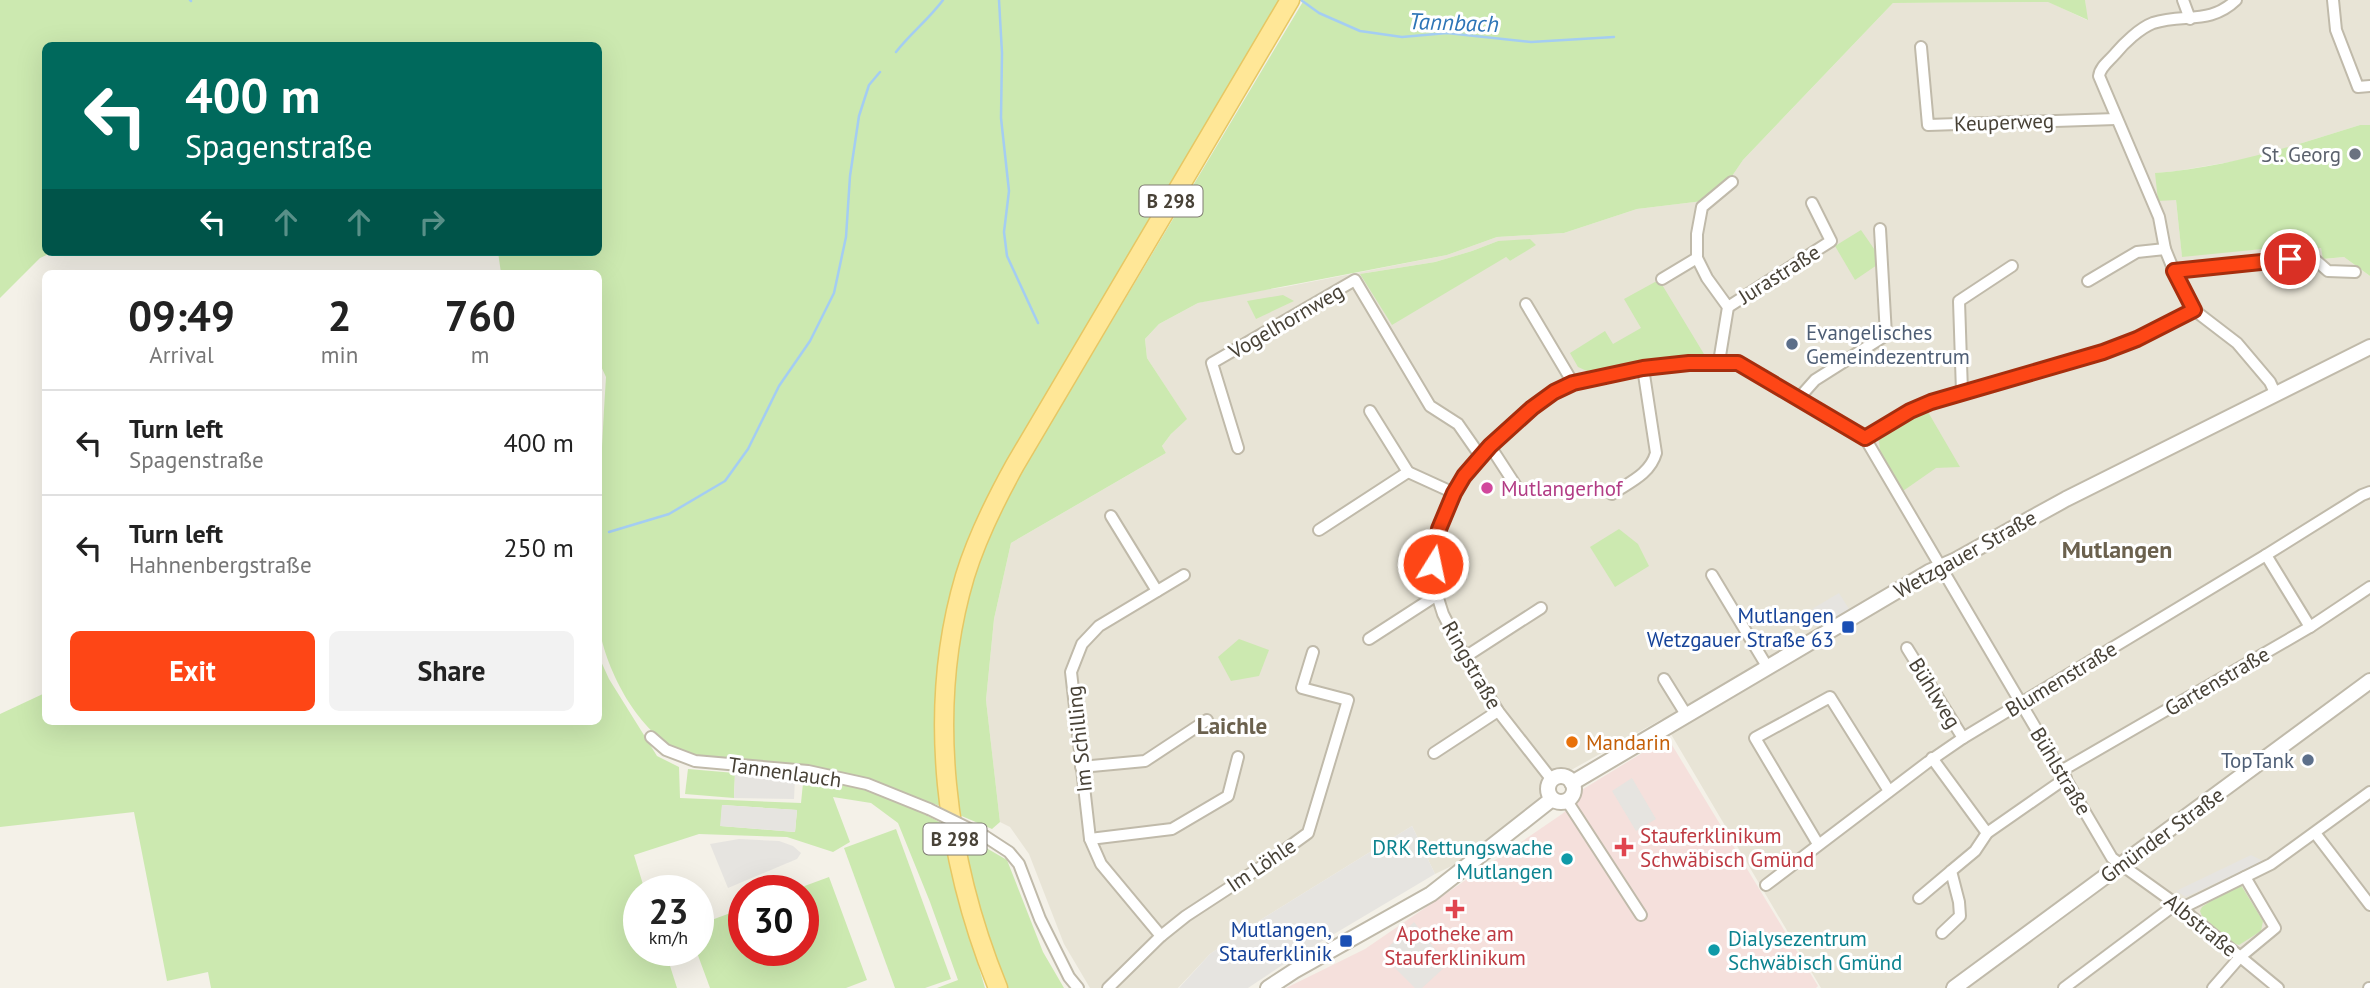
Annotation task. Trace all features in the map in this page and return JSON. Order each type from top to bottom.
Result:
[{"type":"main road","name":"B 298","points":[[998,988],[968,901],[953,830],[945,744],[947,661],[958,601],[977,542],[1004,485],[1290,0]]},
{"type":"street","points":[[2183,0],[2190,19]]},
{"type":"street","points":[[2236,0],[2227,9],[2214,15],[2152,23],[2120,48],[2100,70],[2099,76],[2159,217],[2165,249],[2194,310],[2237,343],[2270,382],[2276,395]]},
{"type":"street","points":[[2333,0],[2336,30],[2358,87],[2370,86]]},
{"type":"street","name":"Keuperweg","points":[[1922,47],[1928,125],[2116,119]]},
{"type":"street","points":[[1719,362],[1728,307],[1707,278],[1697,258],[1697,234],[1702,207],[1732,182]]},
{"type":"street","name":"Jurastraße","points":[[1728,307],[1831,241],[1812,203]]},
{"type":"street","points":[[1799,398],[1815,380],[1886,335],[1880,229]]},
{"type":"street","points":[[2088,281],[2137,252],[2165,249]]},
{"type":"street","points":[[2174,271],[2312,257],[2328,271],[2355,272]]},
{"type":"street","points":[[1662,279],[1697,258]]},
{"type":"street","points":[[1962,392],[1959,300],[2012,266]]},
{"type":"street","name":"Vogelhornweg","points":[[1238,448],[1212,363],[1355,280],[1430,406],[1458,424],[1481,457]]},
{"type":"street","points":[[1527,304],[1573,383]]},
{"type":"street","points":[[1865,438],[1910,411],[1962,392],[2103,352],[2137,339],[2194,310]]},
{"type":"street","name":"Wetzgauer Straße","points":[[1572,783],[1939,567],[2066,499],[2370,347]]},
{"type":"street","name":"Ringstraße","points":[[1552,780],[1497,711],[1465,657],[1443,614],[1437,595],[1433,564],[1439,529],[1464,476],[1490,446],[1554,392],[1573,383],[1643,368],[1738,363],[1865,438],[1939,567]]},
{"type":"street","points":[[1612,494],[1643,474],[1653,463],[1656,453],[1643,368]]},
{"type":"street","points":[[1370,411],[1408,471],[1454,493]]},
{"type":"street","points":[[1490,446],[1516,486]]},
{"type":"street","points":[[1319,530],[1408,471]]},
{"type":"street","name":"Blumenstraße","points":[[1766,885],[1932,758],[2370,492]]},
{"type":"street","points":[[1111,516],[1157,591]]},
{"type":"street","points":[[2266,555],[2310,627]]},
{"type":"street","name":"Bühlstraße","points":[[1939,567],[2117,861]]},
{"type":"street","name":"Im Schilling","points":[[1161,936],[1101,864],[1090,839],[1071,672],[1082,644],[1098,626],[1184,575]]},
{"type":"street","points":[[1712,575],[1768,668]]},
{"type":"street","name":"Gartenstraße","points":[[1919,898],[1975,851],[1987,833],[2064,775],[2310,627],[2370,587]]},
{"type":"street","points":[[1369,639],[1437,595]]},
{"type":"street","points":[[1465,657],[1541,608]]},
{"type":"street","name":"Bühlweg","points":[[1908,648],[1963,738]]},
{"type":"street","name":"Im Löhle","points":[[1108,988],[1161,936],[1186,916],[1308,833],[1348,700],[1302,688],[1313,652]]},
{"type":"street","points":[[1664,679],[1687,716]]},
{"type":"street","name":"Gmünder Straße","points":[[1954,988],[2117,861],[2370,681]]},
{"type":"street","points":[[1818,844],[1755,738],[1830,697],[1889,791]]},
{"type":"street","points":[[1434,753],[1497,711]]},
{"type":"street","points":[[1082,767],[1145,761],[1207,720]]},
{"type":"street","name":"Tannenlauch","points":[[651,737],[666,750],[695,761],[808,771],[867,784],[986,837],[1009,852],[1019,864],[1040,919],[1069,977],[1078,988]]},
{"type":"street","points":[[1090,839],[1172,829],[1228,796],[1238,757]]},
{"type":"street","points":[[1932,758],[1987,833]]},
{"type":"street","points":[[1268,988],[1431,894],[1559,800],[1572,795],[1572,783],[1563,777],[1552,780],[1548,792],[1559,800],[1641,915]]},
{"type":"street","points":[[2064,988],[2179,906],[2271,864],[2370,792]]},
{"type":"street","points":[[2315,833],[2370,905]]},
{"type":"street","name":"Albstraße","points":[[2117,861],[2179,906],[2278,988]]},
{"type":"street","points":[[1942,933],[1956,921],[1961,909],[1951,871]]},
{"type":"street","points":[[2213,988],[2240,957],[2275,928],[2245,877]]},
{"type":"shaded area","points":[[2085,0],[2370,0],[2370,125],[2360,125],[2254,158],[2156,173],[2176,200],[2182,256],[2302,245],[2305,249],[2321,248],[2324,259],[2344,257],[2370,276],[2370,988],[1821,988],[1662,719],[1573,769],[1475,855],[1435,874],[1412,826],[1210,954],[1178,988],[1090,988],[1064,944],[1029,854],[1010,827],[1000,822],[986,700],[994,619],[1011,543],[1166,453],[1162,446],[1186,418],[1147,358],[1145,339],[1159,324],[1198,303],[1236,294],[1447,255],[1497,237],[1564,233],[1637,209],[1703,201],[1728,182],[1743,160],[1893,3],[2049,2],[2087,20]],"holes":[[[1498,241],[1535,245],[1510,261],[1506,257],[1360,274],[1435,262]]]},
{"type":"shaded area","points":[[1839,593],[1849,609],[1822,626],[1812,609]]},
{"type":"shaded area","name":"Stauferklinikum Schwäbisch Gmünd","points":[[1665,739],[1669,740],[1818,986],[1816,988],[1286,988],[1365,949],[1562,814],[1577,801],[1580,791]]},
{"type":"shaded area","points":[[735,773],[795,778],[794,799],[734,798]]},
{"type":"shaded area","points":[[1632,778],[1656,819],[1636,831],[1612,791]]},
{"type":"shaded area","points":[[722,805],[797,810],[795,832],[720,826]]},
{"type":"shaded area","points":[[1412,826],[1435,874],[1248,988],[1179,988],[1210,954]]},
{"type":"shaded area","points":[[739,839],[779,841],[793,846],[801,853],[797,859],[759,875],[728,875],[728,888],[710,844]]},
{"type":"shaded area","points":[[2251,855],[2263,861],[2186,897],[2176,891]]},
{"type":"shaded area","points":[[1414,922],[1447,965],[1422,988],[1415,988],[1381,954]]},
{"type":"green space","points":[[0,0],[1279,0],[1025,436],[979,520],[937,741],[940,806],[839,771],[715,759],[682,751],[666,743],[652,731],[627,699],[617,681],[602,640],[602,454],[606,377],[602,368],[602,270],[501,270],[499,256],[602,256],[602,42],[42,42],[42,256],[44,256],[0,298]]},
{"type":"green space","points":[[1304,0],[2085,0],[2088,20],[2048,2],[1893,3],[1743,160],[1728,182],[1703,201],[1637,209],[1564,233],[1497,237],[1447,255],[1198,303],[1159,324],[1145,339],[1147,358],[1187,419],[1162,446],[1166,453],[1011,543],[994,619],[986,700],[1000,822],[992,829],[957,814],[953,752],[952,699],[955,657],[971,581],[985,541],[1027,454],[1048,428]]},
{"type":"green space","points":[[2360,125],[2370,125],[2370,276],[2344,257],[2323,259],[2321,248],[2305,249],[2302,245],[2182,257],[2176,200],[2158,201],[2155,173],[2233,161]]},
{"type":"green space","points":[[1861,230],[1879,256],[1880,263],[1855,280],[1835,246]]},
{"type":"green space","points":[[1530,239],[1536,245],[1510,261],[1506,257],[1392,325],[1360,274],[1435,262],[1498,241]]},
{"type":"green space","points":[[1655,282],[1661,283],[1704,354],[1666,357],[1587,371],[1578,367],[1570,353],[1605,331],[1613,344],[1641,328],[1624,299]]},
{"type":"green space","points":[[1283,295],[1294,301],[1256,319],[1247,301]]},
{"type":"green space","points":[[1928,412],[1960,467],[1936,468],[1903,491],[1880,452],[1879,440],[1904,422]]},
{"type":"green space","points":[[1619,529],[1638,544],[1649,566],[1615,587],[1590,547]]},
{"type":"green space","points":[[1239,639],[1269,650],[1259,676],[1231,681],[1218,657]]},
{"type":"green space","points":[[602,664],[657,756],[679,767],[680,798],[801,803],[804,773],[876,792],[943,824],[959,900],[985,988],[937,988],[958,980],[898,823],[871,803],[833,797],[850,842],[833,852],[787,837],[699,834],[634,855],[640,875],[623,875],[623,966],[670,966],[677,988],[211,988],[208,972],[167,981],[134,812],[0,827],[0,714],[42,694],[42,725],[602,725]],"holes":[[[722,805],[797,810],[795,832],[721,826]]]},
{"type":"green space","points":[[688,769],[735,773],[734,798],[685,794]]},
{"type":"green space","points":[[896,829],[951,979],[925,988],[895,988],[844,848]]},
{"type":"green space","points":[[962,834],[1007,860],[1043,952],[1064,988],[1008,988],[972,890]]},
{"type":"green space","points":[[829,877],[867,980],[846,988],[710,988],[702,966],[714,966],[714,919],[728,914],[728,966],[819,966],[819,881]]},
{"type":"green space","points":[[2239,882],[2263,921],[2261,931],[2239,945],[2233,943],[2202,916],[2200,911]]},
{"type":"waterway","points":[[896,52],[943,0]]},
{"type":"waterway","points":[[999,0],[1002,53],[1001,118],[1009,191],[1004,232],[1007,256],[1038,323]]},
{"type":"waterway","name":"Tannbach","points":[[1301,0],[1319,13],[1360,31],[1402,37],[1447,33],[1531,42],[1614,37]]},
{"type":"waterway","points":[[609,532],[669,514],[725,481],[748,449],[779,386],[810,341],[834,293],[846,237],[850,176],[859,116],[869,85],[880,72]]},
{"type":"place","name":"St. Georg","points":[[2355,154]]},
{"type":"place","name":"Evangelisches Gemeindezentrum","points":[[1792,344]]},
{"type":"place","name":"Mutlangerhof","points":[[1487,488]]},
{"type":"place","name":"Mutlangen Wetzgauer Straße 63","points":[[1848,627]]},
{"type":"place","name":"Mandarin","points":[[1572,742]]},
{"type":"place","name":"TopTank","points":[[2308,760]]},
{"type":"place","name":"Stauferklinikum Schwäbisch Gmünd","points":[[1624,847]]},
{"type":"place","name":"DRK Rettungswache Mutlangen","points":[[1567,859]]},
{"type":"place","name":"Apotheke am Stauferklinikum","points":[[1455,909]]},
{"type":"place","name":"Mutlangen, Stauferklinik","points":[[1346,941]]},
{"type":"place","name":"Dialysezentrum Schwäbisch Gmünd","points":[[1714,950]]},
{"type":"district","name":"Mutlangen","points":[[2117,549]]},
{"type":"district","name":"Laichle","points":[[1232,725]]},
{"type":"route","points":[[1433,564],[1439,529],[1464,476],[1490,446],[1532,408],[1554,392],[1573,383],[1643,368],[1689,363],[1738,363],[1865,438],[1910,411],[1931,402],[2103,352],[2137,339],[2194,310],[2174,271],[2290,259]]}]
